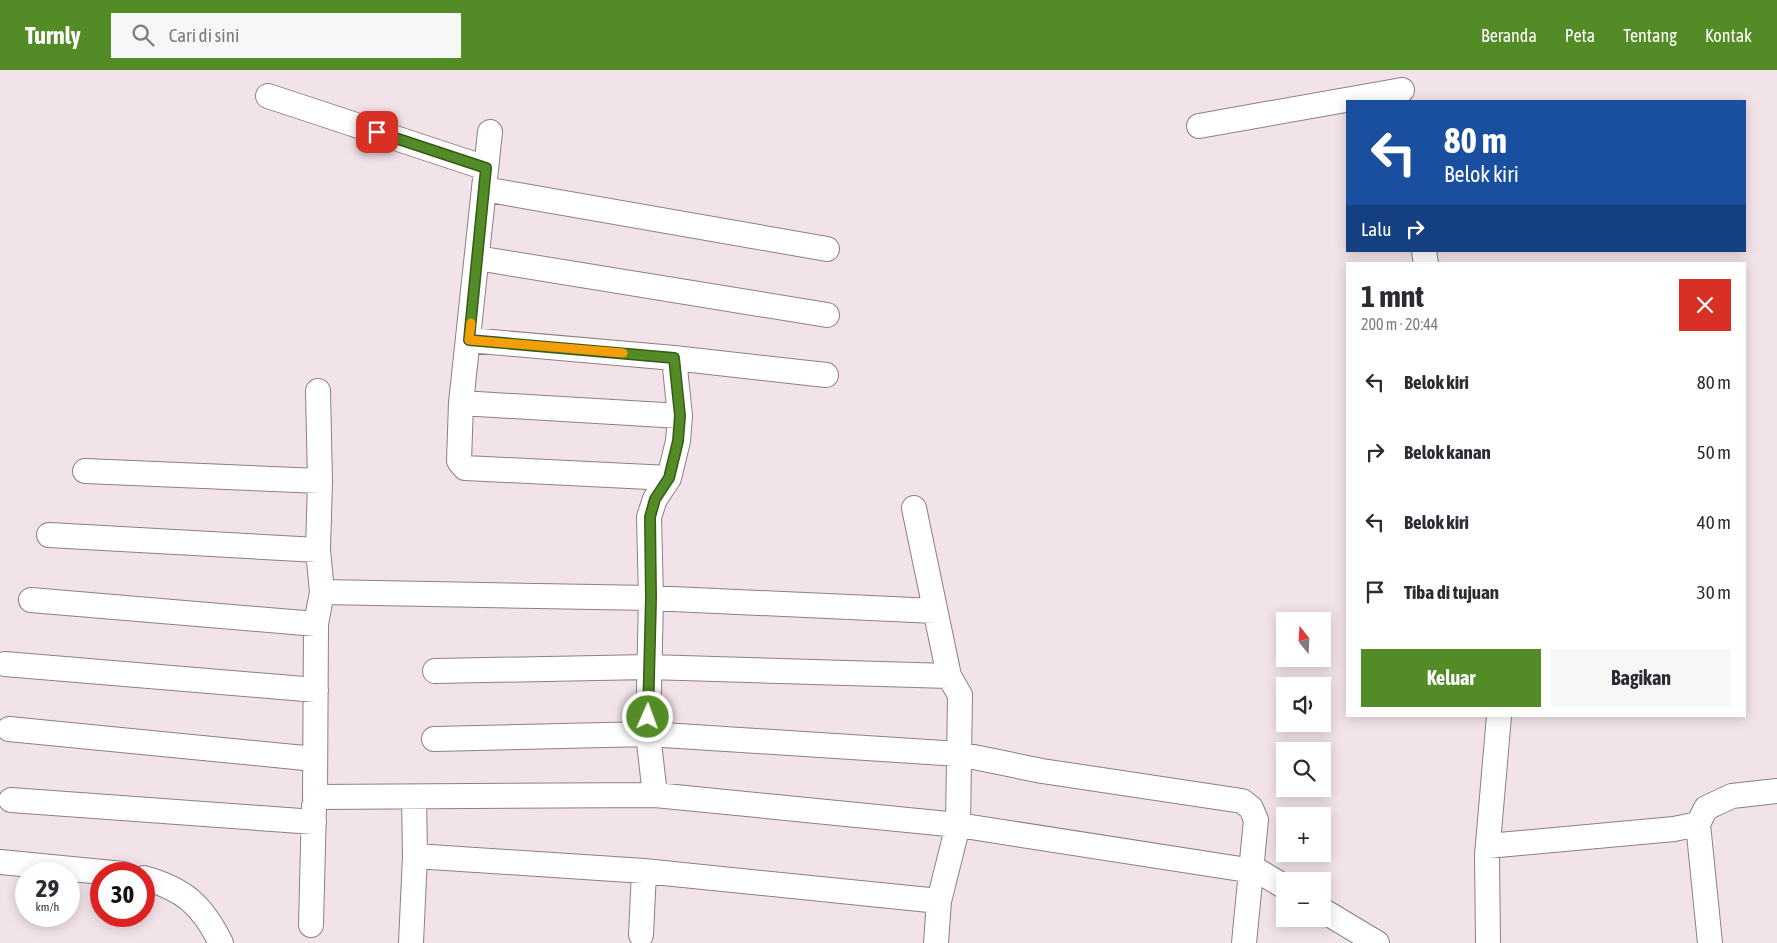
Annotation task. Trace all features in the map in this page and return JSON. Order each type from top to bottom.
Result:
[{"type":"street","points":[[1199,126],[1402,87]]},
{"type":"street","points":[[268,96],[485,179],[827,249]]},
{"type":"street","points":[[490,132],[461,403],[459,461],[465,468],[669,478]]},
{"type":"street","points":[[477,258],[827,315]]},
{"type":"street","points":[[469,340],[674,358],[826,375]]},
{"type":"street","points":[[655,795],[648,734],[651,598],[650,517],[655,499],[669,478],[678,441],[680,416],[674,358]]},
{"type":"street","points":[[311,926],[316,624],[322,592],[318,550],[320,480],[318,391]]},
{"type":"street","points":[[461,403],[680,416]]},
{"type":"street","points":[[85,470],[320,480]]},
{"type":"street","points":[[914,508],[949,676],[960,695],[958,825],[939,901],[936,943]]},
{"type":"street","points":[[49,535],[318,550]]},
{"type":"street","points":[[322,592],[651,598],[935,611]]},
{"type":"street","points":[[30,600],[316,624]]},
{"type":"street","points":[[5,664],[316,690]]},
{"type":"street","points":[[435,671],[649,667],[949,676]]},
{"type":"street","points":[[1488,943],[1488,846],[1499,717]]},
{"type":"street","points":[[9,729],[315,759]]},
{"type":"street","points":[[434,739],[648,734],[959,754],[1042,771],[1242,801],[1251,808],[1256,820],[1244,943]]},
{"type":"street","points":[[1710,943],[1698,824],[1706,808],[1732,796],[1777,791]]},
{"type":"street","points":[[314,797],[655,795],[958,825],[1260,872],[1276,882]]},
{"type":"street","points":[[411,943],[415,856],[414,797]]},
{"type":"street","points":[[11,800],[314,822]]},
{"type":"street","points":[[1488,846],[1674,829],[1698,824]]},
{"type":"street","points":[[415,856],[644,871],[939,901]]},
{"type":"street","points":[[0,862],[90,871]]},
{"type":"street","points":[[641,935],[644,871]]},
{"type":"street","points":[[155,881],[167,884],[184,894],[200,909],[221,943]]},
{"type":"street","points":[[1331,915],[1377,943]]},
{"type":"slow traffic","points":[[471,323],[469,340],[623,353]]},
{"type":"route","points":[[377,132],[486,168],[469,340],[674,358],[680,416],[678,441],[669,478],[655,499],[650,517],[651,598],[648,717]]}]
